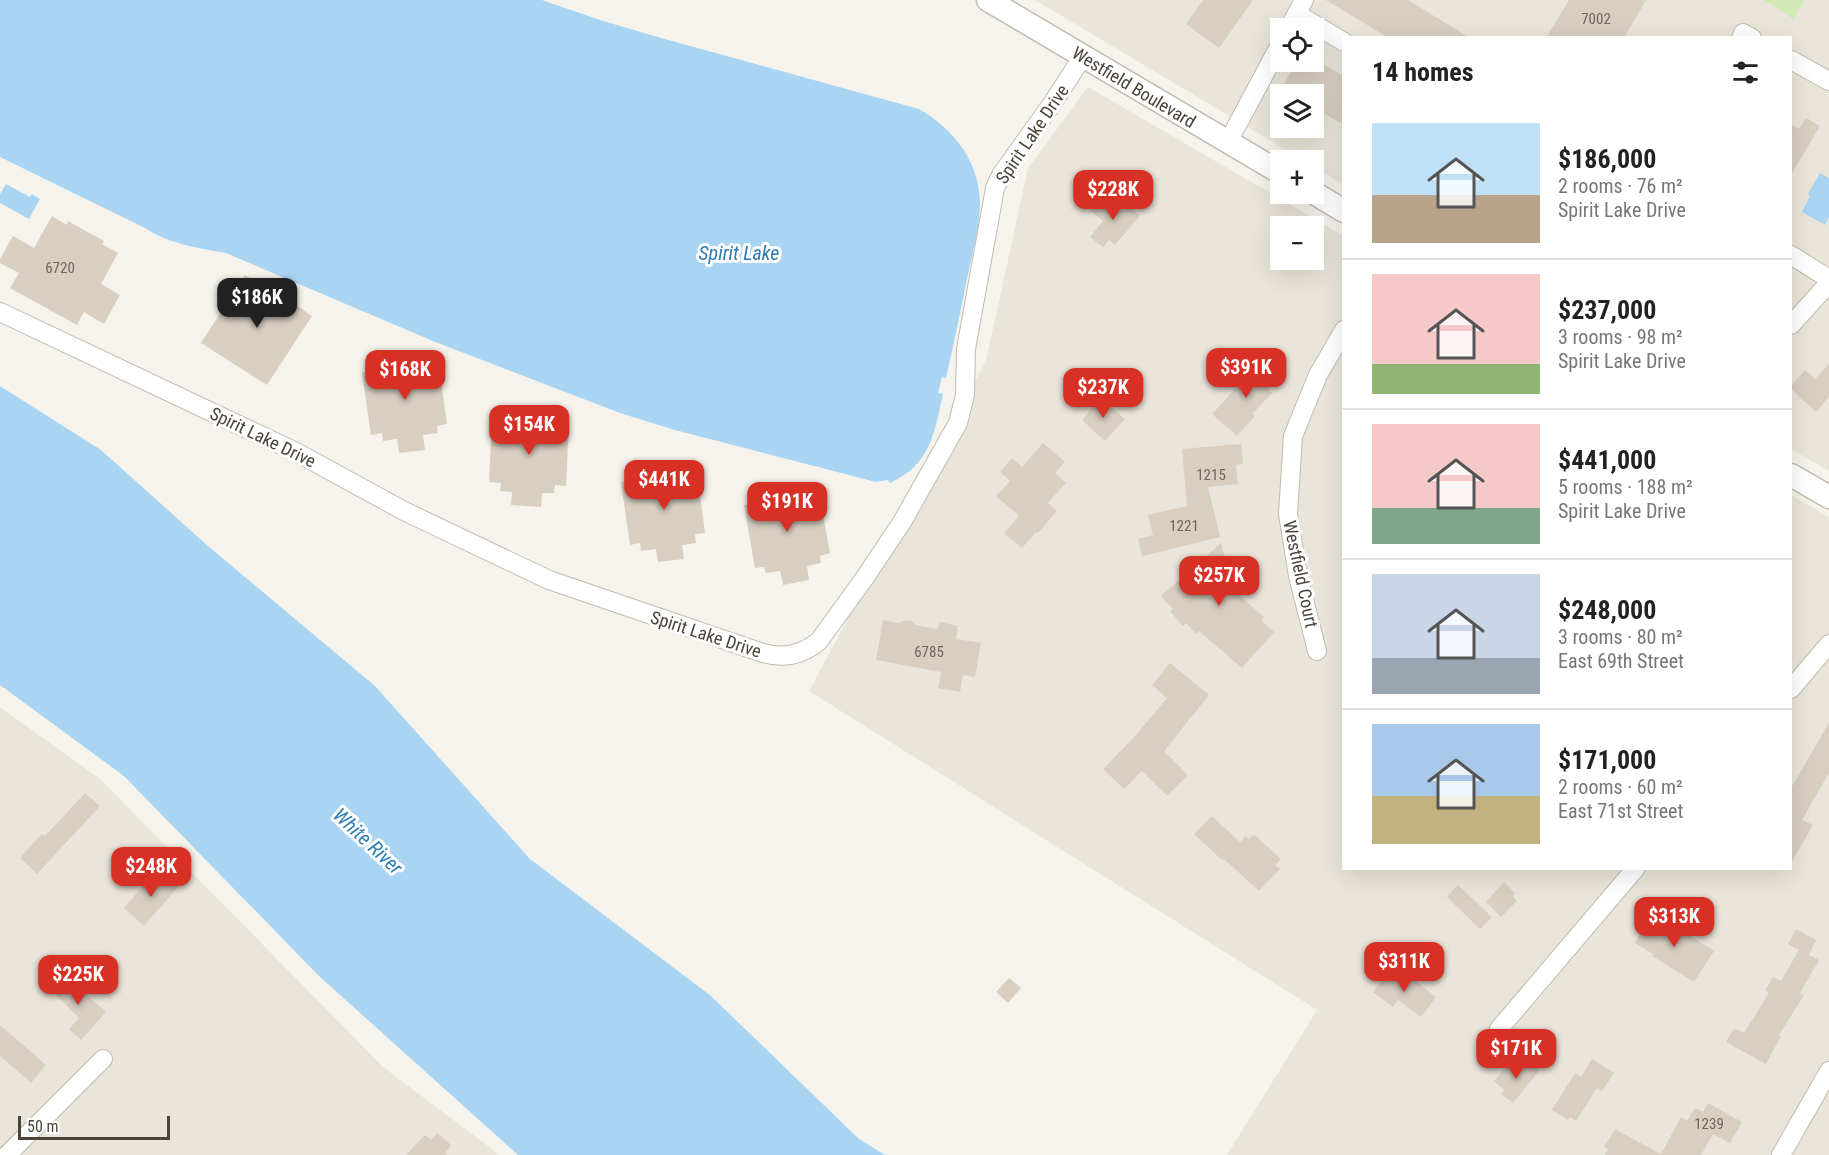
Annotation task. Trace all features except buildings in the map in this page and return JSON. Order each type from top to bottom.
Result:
[{"type":"street","name":"Westfield Boulevard","points":[[988,0],[1270,167]]},
{"type":"street","points":[[1296,14],[1342,41]]},
{"type":"street","name":"Spirit Lake Drive","points":[[0,312],[296,452],[404,511],[549,580],[760,652],[787,656],[811,648],[819,641],[902,522],[952,437],[963,408],[966,349],[995,188],[1001,175],[1083,56]]},
{"type":"street","points":[[1792,61],[1829,81]]},
{"type":"street","points":[[1228,142],[1270,64]]},
{"type":"street","points":[[1324,199],[1342,210]]},
{"type":"street","points":[[1792,256],[1829,281],[1792,324]]},
{"type":"street","name":"Westfield Court","points":[[1317,651],[1298,576],[1288,514],[1293,436],[1318,375],[1342,333]]},
{"type":"street","points":[[1792,476],[1829,498]]},
{"type":"street","points":[[1792,688],[1829,644]]},
{"type":"street","points":[[1499,1029],[1634,870]]},
{"type":"street","points":[[7,1155],[103,1059]]},
{"type":"street","points":[[1781,1155],[1829,1071]]},
{"type":"shaded area","points":[[1035,0],[1829,0],[1829,471],[1792,450],[1792,36],[1342,36],[1342,184],[1324,173],[1324,150],[1286,150]]},
{"type":"shaded area","points":[[1088,87],[1270,193],[1270,204],[1289,204],[1310,216],[1270,216],[1270,270],[1324,270],[1324,224],[1342,235],[1342,870],[1792,870],[1792,496],[1829,517],[1829,1155],[1227,1155],[1317,1010],[809,691],[986,361],[1028,168]]},
{"type":"shaded area","points":[[0,707],[100,779],[383,1067],[500,1155],[2,1155],[0,1152]]},
{"type":"green space","points":[[1764,0],[1805,0],[1793,19]]},
{"type":"water","name":"Spirit Lake","points":[[0,0],[542,0],[661,38],[919,109],[932,117],[954,137],[963,149],[976,176],[980,206],[976,240],[949,365],[946,378],[942,377],[938,393],[943,394],[937,422],[928,446],[914,467],[890,483],[887,480],[876,482],[675,430],[620,413],[433,341],[226,253],[184,245],[164,238],[0,157]]},
{"type":"water","points":[[1820,173],[1829,178],[1829,217],[1825,225],[1802,212],[1810,196],[1808,194]]},
{"type":"water","points":[[6,184],[30,197],[32,194],[40,199],[29,219],[0,203],[0,194]]},
{"type":"water","name":"White River","points":[[0,386],[101,450],[208,546],[375,686],[530,859],[711,996],[859,1139],[885,1155],[518,1155],[319,976],[124,776],[0,685]]}]
